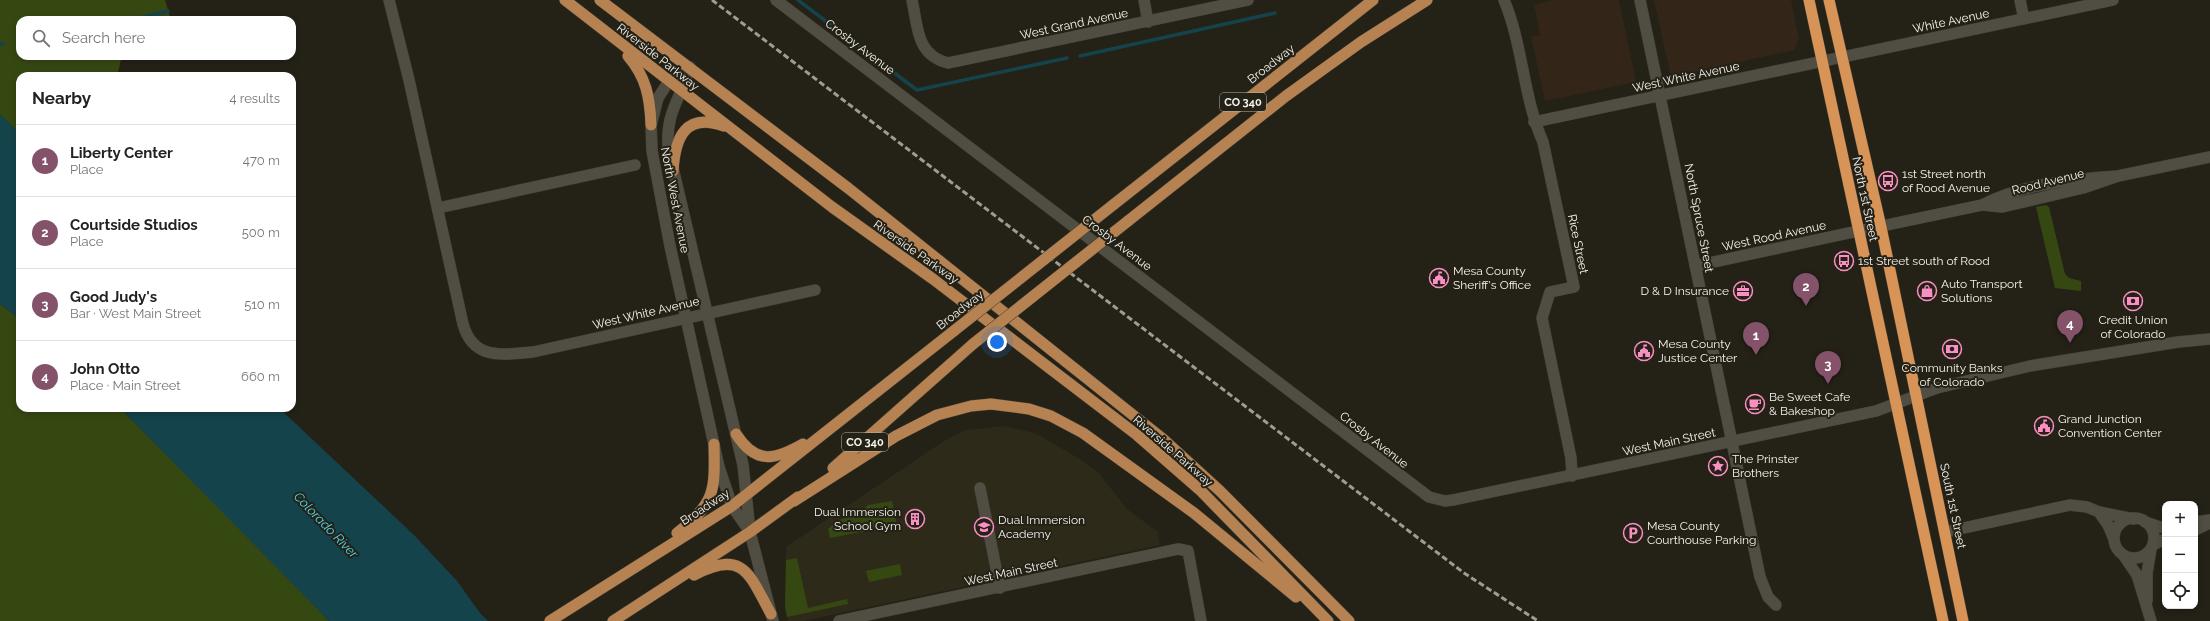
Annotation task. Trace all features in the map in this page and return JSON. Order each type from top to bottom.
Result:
[{"type":"highway","name":"North 1st Street","points":[[1809,0],[1858,232],[1897,404]]},
{"type":"highway","name":"North 1st Street","points":[[1829,0],[1881,227],[1917,396]]},
{"type":"highway","name":"South 1st Street","points":[[1917,396],[1963,621]]},
{"type":"highway","points":[[1897,404],[1944,621]]},
{"type":"main road","name":"Riverside Parkway","points":[[565,0],[832,207],[933,279],[1137,435],[1200,490],[1328,621]]},
{"type":"main road","name":"Riverside Parkway","points":[[600,0],[848,188],[1163,439],[1220,491],[1349,621]]},
{"type":"main road","name":"Broadway","points":[[550,621],[732,506],[748,494],[1373,0]]},
{"type":"main road","name":"CO 340","points":[[613,621],[750,532],[794,501],[852,453],[973,344],[1128,221],[1292,92],[1361,42],[1427,0]]},
{"type":"main road","points":[[612,37],[636,65],[644,80],[650,96],[651,125]]},
{"type":"main road","points":[[673,171],[676,145],[684,131],[689,127],[710,123],[730,128]]},
{"type":"main road","points":[[794,501],[896,436],[937,415],[971,406],[991,404],[1029,408],[1051,416],[1083,432],[1194,513],[1325,621]]},
{"type":"main road","points":[[736,434],[749,451],[763,457],[780,456],[842,421]]},
{"type":"main road","points":[[632,569],[686,526],[706,505],[713,490],[714,444]]},
{"type":"main road","points":[[644,601],[705,570],[729,564],[742,568],[747,573],[772,618]]},
{"type":"street","points":[[389,0],[438,208],[635,165]]},
{"type":"street","name":"Crosby Avenue","points":[[776,0],[1230,345],[1414,488],[1429,498],[1445,501]]},
{"type":"street","name":"West Grand Avenue","points":[[912,0],[922,46],[931,57],[948,64],[1248,0]]},
{"type":"street","points":[[1144,0],[1148,22]]},
{"type":"street","name":"Rice Street","points":[[1504,0],[1511,22],[1534,122],[1543,142],[1574,287],[1550,292],[1542,318],[1571,458],[1572,476]]},
{"type":"street","name":"North Spruce Street","points":[[1640,0],[1760,577],[1768,596],[1776,605]]},
{"type":"street","points":[[2020,0],[2024,19]]},
{"type":"street","name":"White Avenue","points":[[1842,57],[2113,0]]},
{"type":"street","name":"West White Avenue","points":[[1534,122],[1842,57]]},
{"type":"street","name":"North West Avenue","points":[[690,67],[676,74],[668,81],[658,98],[651,125],[654,166],[714,444],[732,506],[750,532]]},
{"type":"street","name":"North West Avenue","points":[[690,67],[682,91],[673,106],[668,123],[668,147],[736,434],[748,494],[750,532],[772,618]]},
{"type":"street","name":"Rood Avenue","points":[[1858,232],[1982,204],[2002,206],[2083,188],[2118,176],[2210,157]]},
{"type":"street","name":"West White Avenue","points":[[438,208],[468,340],[482,351],[509,354],[533,352],[815,290]]},
{"type":"street","name":"West Rood Avenue","points":[[1695,266],[1858,232]]},
{"type":"street","name":"West Main Street","points":[[1445,501],[1572,476],[1876,411],[1937,388],[2030,366],[2170,344],[2210,340]]},
{"type":"street","points":[[980,488],[1000,588]]},
{"type":"street","points":[[1945,532],[2070,505],[2087,507],[2099,512],[2139,520],[2162,527]]},
{"type":"street","points":[[2099,512],[2108,525],[2116,548],[2124,556],[2137,576],[2147,604],[2151,621]]},
{"type":"street","points":[[2114,540],[2119,525],[2126,520],[2139,520],[2152,531],[2152,546],[2147,573],[2147,604]]},
{"type":"street","points":[[2198,522],[2210,522]]},
{"type":"street","points":[[2198,528],[2210,522]]},
{"type":"street","points":[[2124,556],[2138,558],[2146,554],[2152,546],[2162,541]]},
{"type":"street","name":"West Main Street","points":[[839,621],[1178,549],[1188,551],[1201,621]]},
{"type":"shaded area","points":[[1552,0],[1619,0],[1636,82],[1545,101],[1531,37],[1540,35],[1534,5]]},
{"type":"shaded area","points":[[1654,0],[1791,0],[1799,39],[1794,50],[1676,76],[1670,73]]},
{"type":"shaded area","name":"Dual Immersion Academy","points":[[1003,426],[1035,433],[1080,459],[1098,472],[1127,509],[1158,532],[1160,545],[803,621],[788,621],[785,607],[786,547],[947,439],[966,430]]},
{"type":"green space","points":[[0,0],[165,0],[170,16],[16,16],[16,60],[121,60],[118,72],[16,72],[16,130],[0,114]]},
{"type":"green space","points":[[2046,205],[2049,207],[2065,274],[2069,278],[2081,281],[2081,291],[2055,288],[2036,207]]},
{"type":"green space","points":[[0,304],[16,316],[16,412],[124,412],[269,557],[329,621],[0,621]]},
{"type":"green space","points":[[892,501],[897,525],[830,538],[828,529],[839,520],[858,513],[868,505]]},
{"type":"green space","points":[[797,558],[808,608],[847,599],[848,604],[787,617],[785,607],[786,560]]},
{"type":"green space","points":[[900,564],[902,575],[869,582],[866,571]]},
{"type":"water","points":[[0,114],[16,130],[16,316],[0,304]]},
{"type":"water","name":"Colorado River","points":[[124,412],[283,412],[414,535],[457,581],[480,613],[488,621],[329,621]]},
{"type":"waterway","points":[[798,0],[917,90],[1067,58]]},
{"type":"waterway","points":[[147,16],[168,11]]},
{"type":"waterway","points":[[1080,56],[1275,13]]},
{"type":"railway","points":[[712,0],[1464,573],[1538,621]]},
{"type":"place","name":"1st Street north of Rood Avenue","points":[[1888,181]]},
{"type":"place","name":"1st Street south of Rood","points":[[1844,261]]},
{"type":"place","name":"Mesa County Sheriff's Office","points":[[1439,278]]},
{"type":"place","name":"D & D Insurance","points":[[1743,291]]},
{"type":"place","name":"Auto Transport Solutions","points":[[1927,291]]},
{"type":"place","name":"Credit Union of Colorado","points":[[2133,301]]},
{"type":"place","name":"Courtside Studios","points":[[1806,306]]},
{"type":"place","name":"John Otto","points":[[2070,343]]},
{"type":"place","name":"Community Banks of Colorado","points":[[1952,349]]},
{"type":"place","name":"Mesa County Justice Center","points":[[1644,351]]},
{"type":"place","name":"Liberty Center","points":[[1756,355]]},
{"type":"place","name":"Good Judy's","points":[[1828,384]]},
{"type":"place","name":"Be Sweet Cafe & Bakeshop","points":[[1755,404]]},
{"type":"place","name":"Grand Junction Convention Center","points":[[2044,426]]},
{"type":"place","name":"The Prinster Brothers","points":[[1718,466]]},
{"type":"place","name":"Dual Immersion School Gym","points":[[915,519]]},
{"type":"place","name":"Dual Immersion Academy","points":[[984,527]]},
{"type":"place","name":"Mesa County Courthouse Parking","points":[[1633,533]]}]
